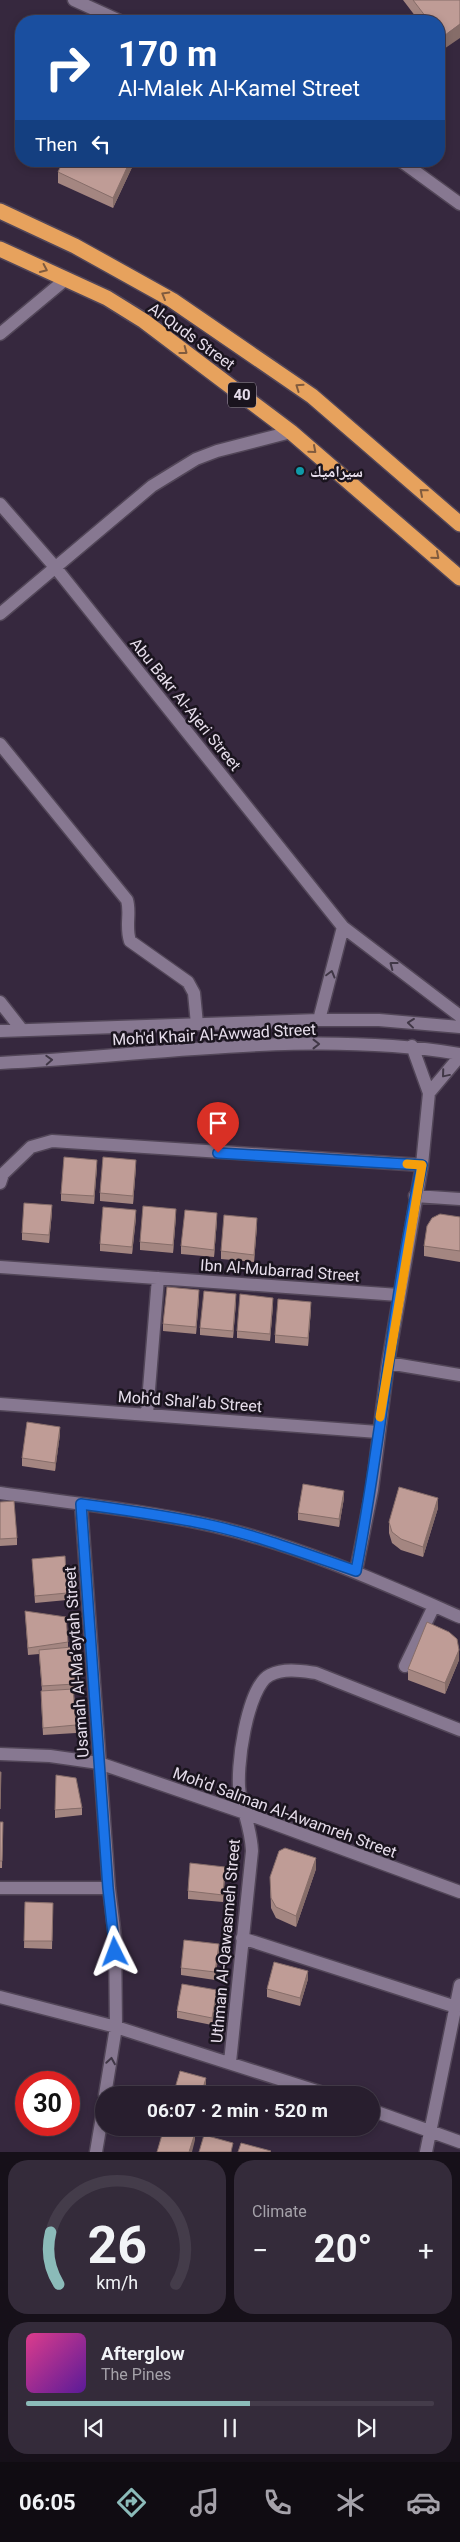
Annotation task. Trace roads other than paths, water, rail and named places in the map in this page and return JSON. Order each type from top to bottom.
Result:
[{"type":"highway","name":"Al-Quds Street","points":[[0,211],[75,246],[172,300],[312,396],[460,524]]},
{"type":"highway","name":"Al-Quds Street","points":[[0,249],[107,298],[144,321],[291,432],[460,578]]},
{"type":"street","points":[[74,0],[107,15]]},
{"type":"street","points":[[409,167],[460,204]]},
{"type":"street","points":[[0,334],[66,279]]},
{"type":"street","points":[[0,614],[152,486],[196,460],[216,451],[291,432]]},
{"type":"street","name":"Abu Bakr Al-Ajeri Street","points":[[0,504],[55,567],[344,927],[460,1016]]},
{"type":"street","points":[[0,744],[127,900],[129,907],[126,926],[130,941],[188,982],[194,994],[198,1024]]},
{"type":"street","points":[[319,1020],[344,927]]},
{"type":"street","points":[[0,1002],[22,1030]]},
{"type":"street","name":"Moh'd Khair Al-Awwad Street","points":[[0,1031],[319,1020],[379,1020],[460,1028]]},
{"type":"street","name":"Moh'd Khair Al-Awwad Street","points":[[0,1063],[275,1044],[412,1046],[460,1055]]},
{"type":"street","points":[[356,1571],[372,1490],[388,1363],[415,1196],[422,1165],[429,1092],[412,1046]]},
{"type":"street","points":[[429,1092],[460,1055]]},
{"type":"street","points":[[0,1183],[3,1174],[31,1147],[52,1141],[422,1165]]},
{"type":"street","points":[[415,1196],[460,1199]]},
{"type":"street","name":"Ibn Al-Mubarrad Street","points":[[0,1267],[399,1295]]},
{"type":"street","points":[[147,1414],[158,1278]]},
{"type":"street","points":[[388,1363],[460,1375]]},
{"type":"street","name":"Moh’d Shal’ab Street","points":[[0,1404],[378,1432]]},
{"type":"street","points":[[0,1493],[148,1513],[215,1526],[356,1571],[460,1617]]},
{"type":"street","name":"Usamah Al-Ma’aytah Street","points":[[81,1504],[108,1888],[115,1937],[116,2026],[106,2086]]},
{"type":"street","points":[[405,1666],[434,1606]]},
{"type":"street","name":"Uthman Al-Qawasmeh Street","points":[[230,2062],[252,1851],[251,1831],[239,1793],[241,1754],[254,1693],[269,1675],[297,1670],[316,1673],[460,1730]]},
{"type":"street","name":"Moh'd Salman Al-Awamreh Street","points":[[0,1754],[50,1756],[99,1763],[246,1813],[460,1892]]},
{"type":"street","points":[[0,1888],[108,1888]]},
{"type":"street","points":[[242,1938],[456,2007]]},
{"type":"street","points":[[426,2152],[460,1985]]},
{"type":"street","points":[[0,1998],[116,2026],[301,2086]]},
{"type":"street","points":[[380,2113],[460,2142]]},
{"type":"street","points":[[96,2152],[99,2136]]},
{"type":"place","name":"سيراميك","points":[[300,471]]}]
